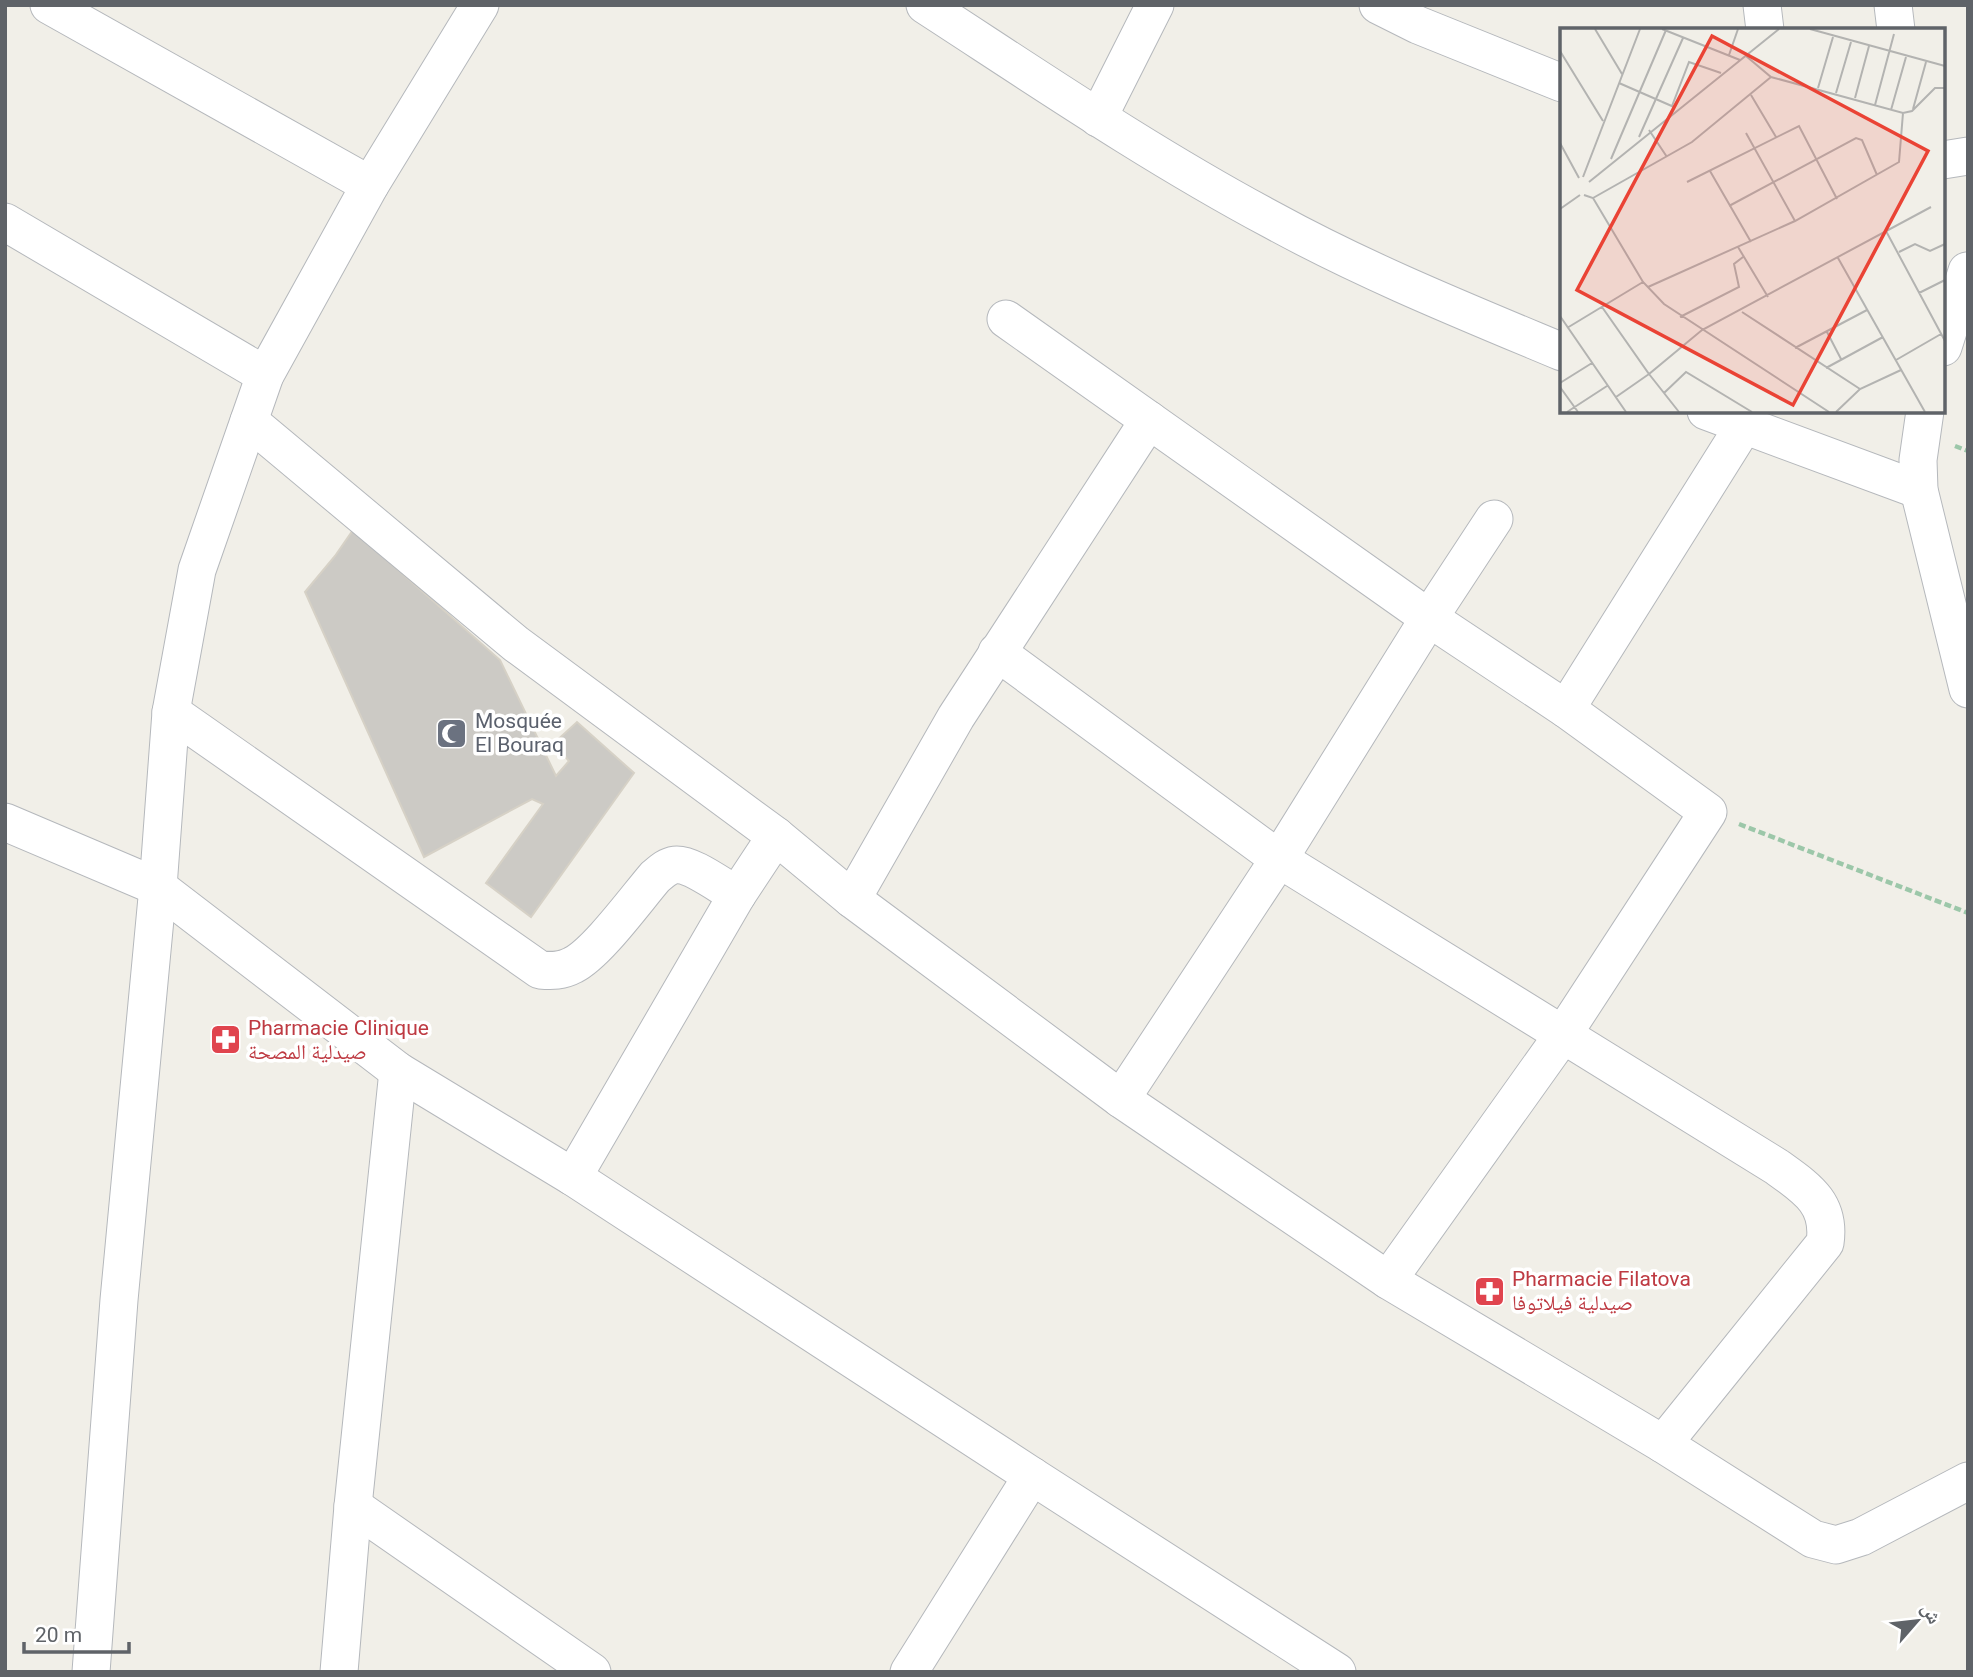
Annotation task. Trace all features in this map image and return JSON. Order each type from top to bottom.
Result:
[{"type":"street","points":[[49,5],[370,185]]},
{"type":"street","points":[[91,1672],[119,1300],[158,887],[171,712],[197,570],[265,374],[370,185],[480,5]]},
{"type":"street","points":[[925,5],[1098,118],[1270,220],[1357,264],[1560,351]]},
{"type":"street","points":[[1098,118],[1155,5]]},
{"type":"street","points":[[1378,5],[1418,15],[1560,82]]},
{"type":"street","points":[[1762,5],[1765,28]]},
{"type":"street","points":[[1893,5],[1896,28]]},
{"type":"street","points":[[1945,160],[1968,156]]},
{"type":"street","points":[[5,222],[265,374]]},
{"type":"street","points":[[1945,337],[1959,266]]},
{"type":"street","points":[[1006,319],[1429,618],[1566,709],[1709,812],[1562,1036],[1388,1280]]},
{"type":"street","points":[[1711,413],[1919,490]]},
{"type":"street","points":[[1925,413],[1918,460],[1919,490],[1968,689]]},
{"type":"street","points":[[852,899],[956,718],[1149,419]]},
{"type":"street","points":[[249,421],[516,644],[776,836],[852,899],[1121,1099],[1388,1280],[1663,1444],[1814,1539],[1836,1545],[1871,1533],[1968,1481]]},
{"type":"street","points":[[1566,709],[1743,427]]},
{"type":"street","points":[[1121,1099],[1279,859],[1494,519]]},
{"type":"street","points":[[997,652],[1279,859],[1777,1167],[1817,1200],[1825,1214],[1825,1243],[1663,1444]]},
{"type":"street","points":[[171,712],[540,970],[556,971],[587,956],[655,877],[675,865],[687,866],[737,895]]},
{"type":"street","points":[[5,821],[158,887],[398,1071],[573,1177],[1337,1672]]},
{"type":"street","points":[[573,1177],[737,895],[776,836]]},
{"type":"street","points":[[339,1672],[353,1506],[398,1071]]},
{"type":"street","points":[[909,1672],[1032,1476]]},
{"type":"street","points":[[353,1506],[544,1659],[592,1672]]},
{"type":"path","points":[[1709,812],[1968,913]]},
{"type":"building","name":"Mosquée El Bouraq","points":[[353,530],[500,660],[556,776],[569,761],[554,743],[577,722],[634,773],[531,917],[486,883],[543,804],[532,799],[424,857],[305,592]]},
{"type":"place","name":"Mosquée El Bouraq","points":[[452,733]]},
{"type":"place","name":"Pharmacie Clinique صيدلية المصحة","points":[[225,1040]]},
{"type":"place","name":"Pharmacie Filatova صيدلية فيلاتوفا","points":[[1489,1291]]}]
